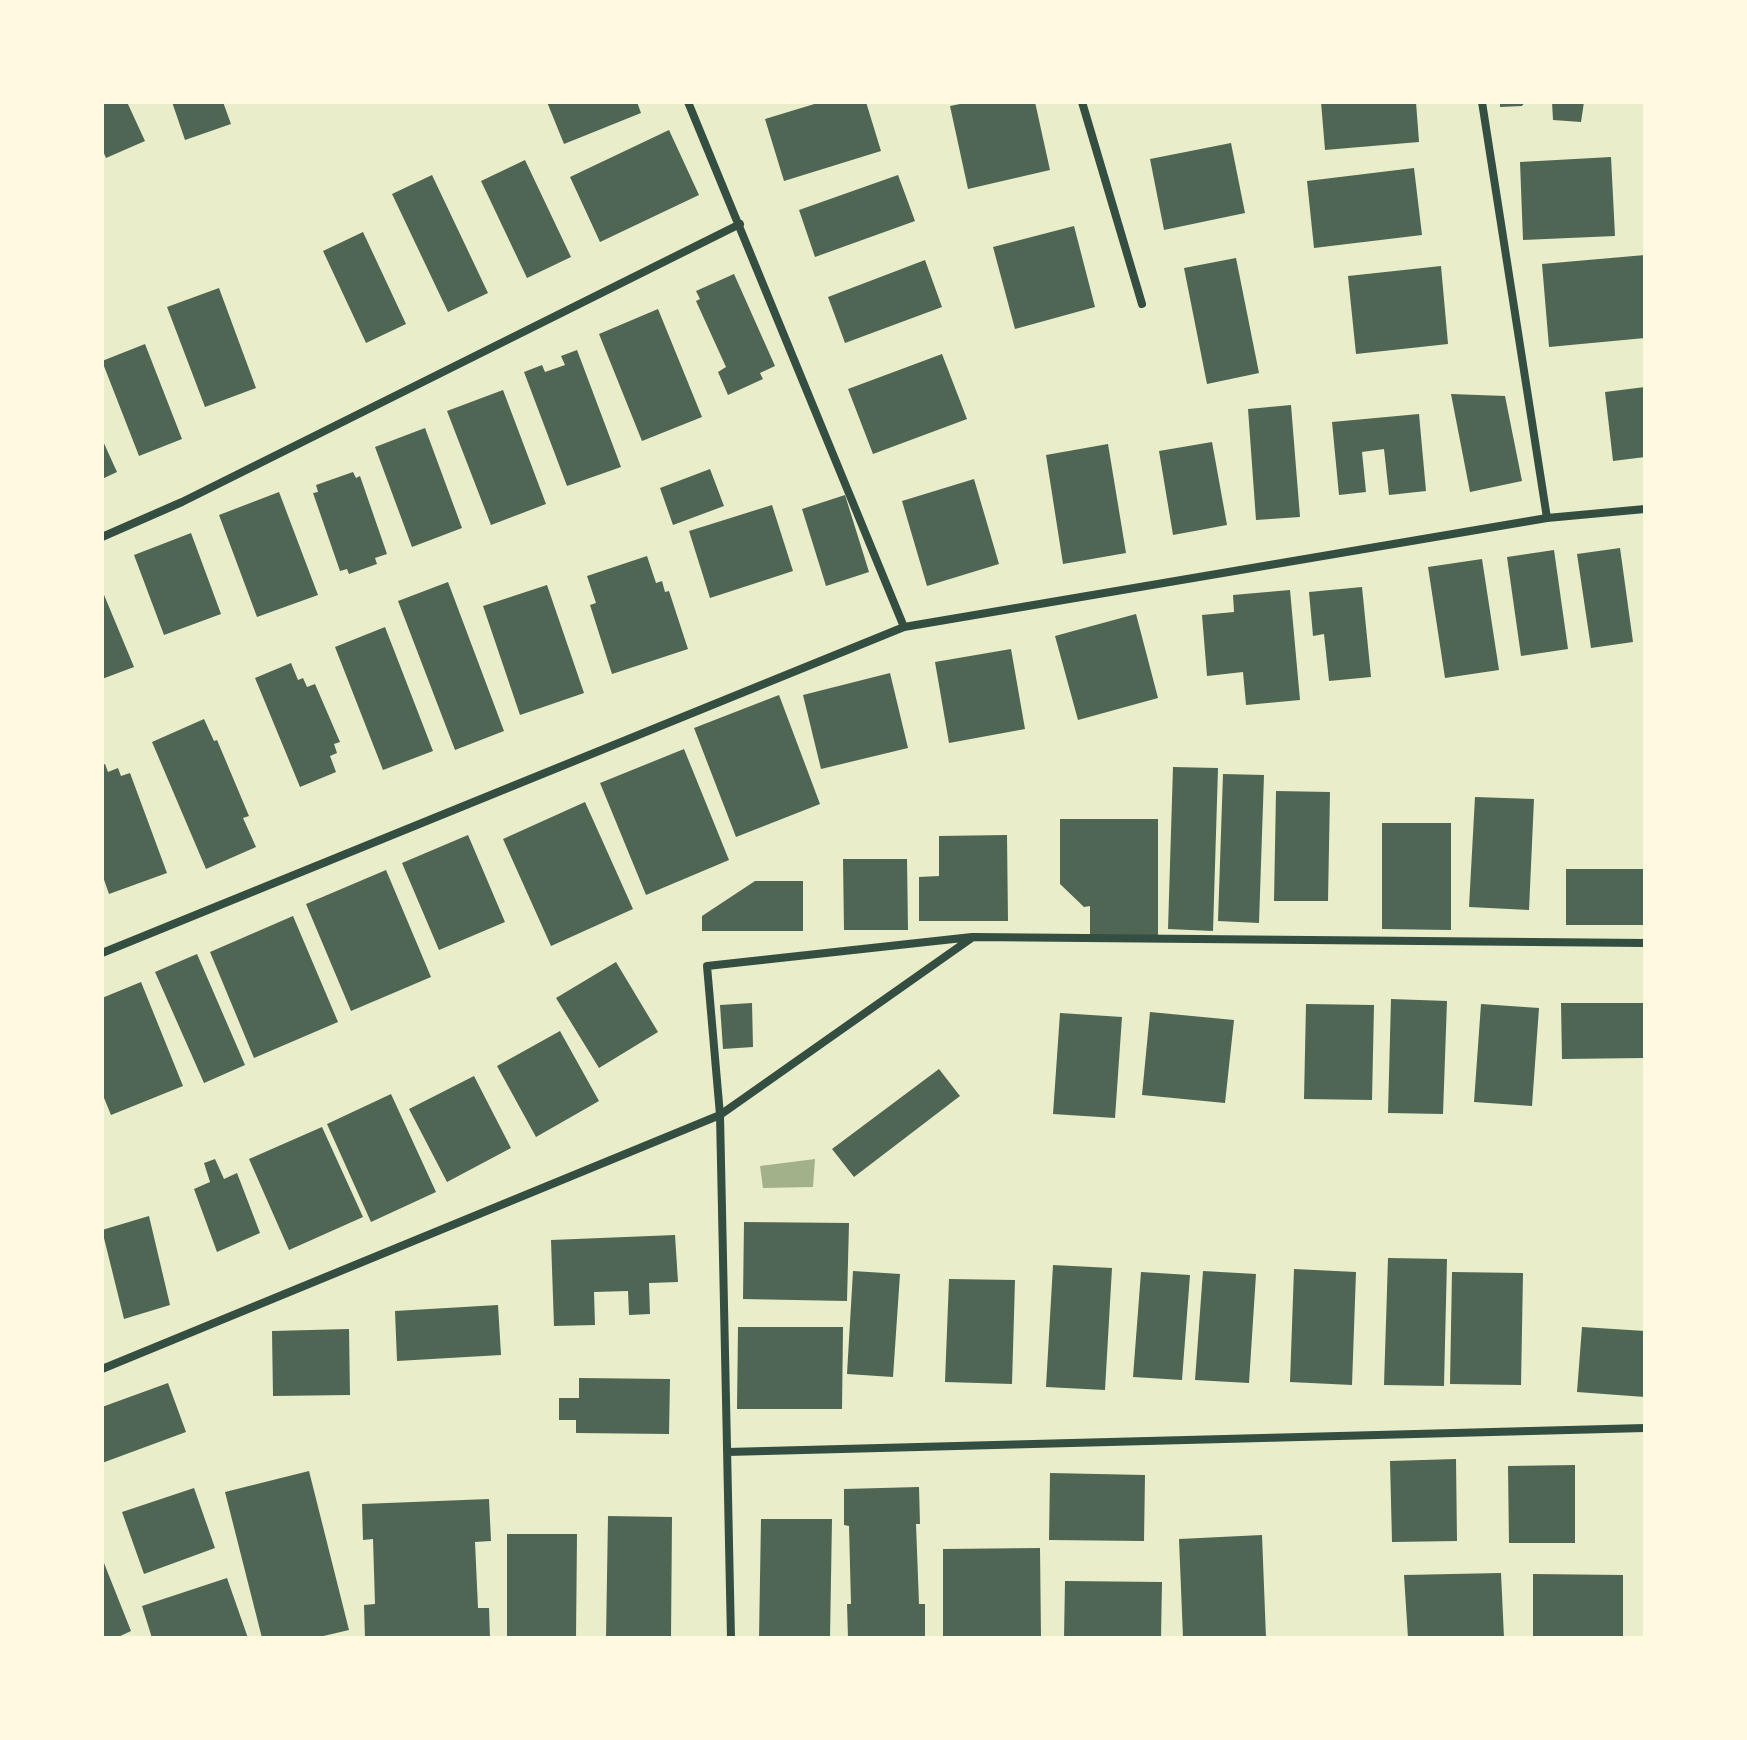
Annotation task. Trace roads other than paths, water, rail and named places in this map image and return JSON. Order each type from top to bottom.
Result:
[{"type":"street","points":[[688,102],[904,627]]},
{"type":"street","points":[[1082,102],[1142,304]]},
{"type":"street","points":[[1482,102],[1547,518]]},
{"type":"street","points":[[102,537],[196,495],[740,224]]},
{"type":"street","points":[[102,953],[904,627],[1547,518],[1645,509]]},
{"type":"street","points":[[731,1638],[720,1115],[707,966],[973,937],[1645,943]]},
{"type":"street","points":[[102,1369],[720,1115],[973,937]]},
{"type":"street","points":[[727,1452],[1645,1428]]}]
